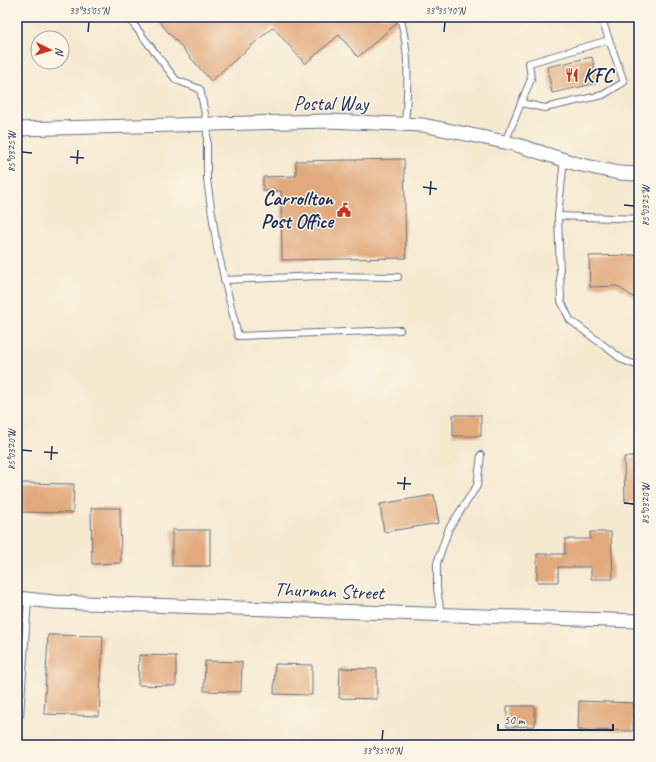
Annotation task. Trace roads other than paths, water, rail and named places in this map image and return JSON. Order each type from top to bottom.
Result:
[{"type":"street","name":"Postal Way","points":[[17,129],[328,121],[423,125],[505,142],[564,160],[619,173],[639,174]]},
{"type":"street","name":"Thurman Street","points":[[22,598],[70,602],[639,621]]},
{"type":"lane","points":[[128,17],[176,80],[200,89],[206,124],[207,180],[224,280],[238,336],[400,330]]},
{"type":"lane","points":[[400,17],[403,28],[408,89],[405,124]]},
{"type":"lane","points":[[521,103],[546,108],[604,96],[624,82],[601,17]]},
{"type":"lane","points":[[505,142],[531,79],[529,63],[609,40]]},
{"type":"lane","points":[[564,160],[558,216],[561,301],[570,320],[623,360],[639,366]]},
{"type":"lane","points":[[558,216],[639,219]]},
{"type":"lane","points":[[224,280],[320,276],[398,277]]},
{"type":"lane","points":[[441,615],[437,588],[437,563],[449,528],[477,486],[481,455]]},
{"type":"lane","points":[[20,715],[22,598]]},
{"type":"place","name":"KFC","points":[[572,75]]},
{"type":"place","name":"Carrollton Post Office","points":[[344,210]]}]
